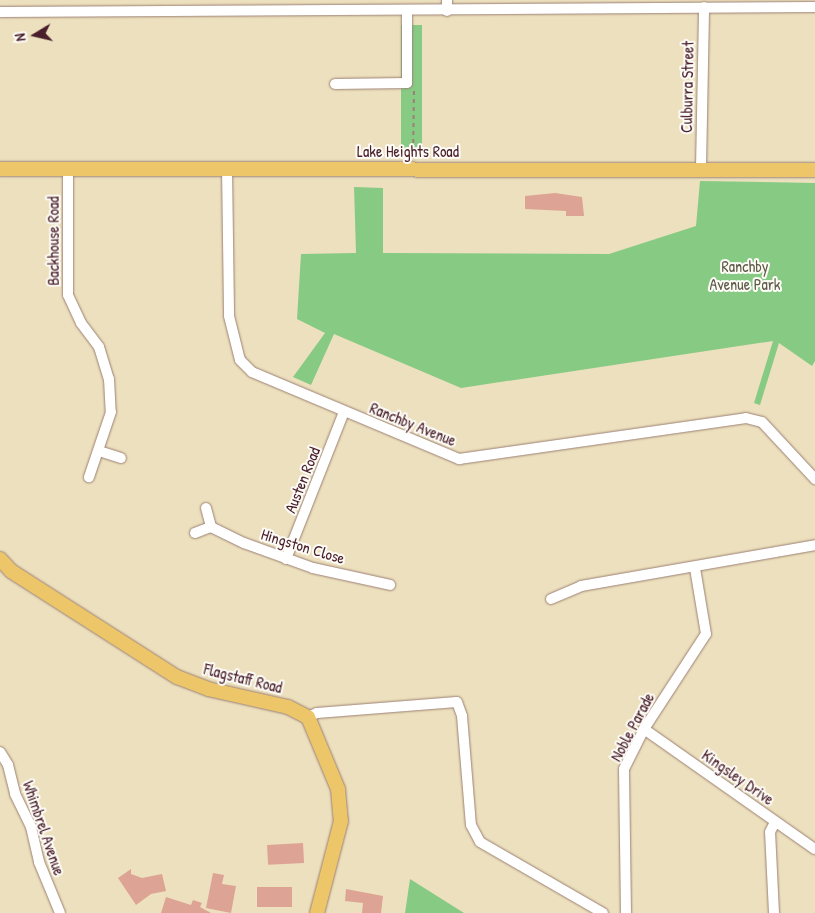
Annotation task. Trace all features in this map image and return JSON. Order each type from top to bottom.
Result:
[{"type":"main road","name":"Lake Heights Road","points":[[0,169],[701,168],[815,170]]},
{"type":"main road","name":"Flagstaff Road","points":[[0,559],[10,571],[177,677],[208,689],[288,707],[308,717]]},
{"type":"main road","points":[[308,717],[338,789],[341,821],[316,913]]},
{"type":"street","points":[[0,12],[406,12],[447,5],[815,7]]},
{"type":"street","name":"Culburra Street","points":[[701,168],[704,7]]},
{"type":"street","points":[[336,84],[407,83],[406,12]]},
{"type":"street","name":"Ranchby Avenue","points":[[227,168],[229,316],[240,360],[252,372],[459,459],[746,418],[762,422],[815,478]]},
{"type":"street","name":"Backhouse Road","points":[[68,169],[68,295],[81,323],[98,347],[110,379],[111,412],[99,451],[88,477]]},
{"type":"street","name":"Austen Road","points":[[286,559],[344,412]]},
{"type":"street","points":[[99,451],[121,458]]},
{"type":"street","points":[[195,532],[211,526],[206,508]]},
{"type":"street","name":"Hingston Close","points":[[211,526],[244,543],[286,559],[390,585]]},
{"type":"street","points":[[551,599],[581,586],[695,568],[815,545]]},
{"type":"street","name":"Noble Parade","points":[[626,913],[624,769],[644,729],[706,634],[695,568]]},
{"type":"street","points":[[308,717],[316,713],[457,702],[462,716],[471,825],[480,842],[602,913]]},
{"type":"street","name":"Kingsley Drive","points":[[644,729],[815,849]]},
{"type":"street","name":"Whimbrel Avenue","points":[[0,752],[8,765],[15,794],[31,827],[39,862],[60,913]]},
{"type":"street","points":[[774,913],[770,832],[775,822]]},
{"type":"green space","points":[[401,25],[422,25],[422,154],[401,154]]},
{"type":"green space","name":"Ranchby Avenue Park","points":[[700,181],[815,183],[815,361],[812,366],[779,343],[760,405],[754,403],[773,341],[461,388],[334,334],[311,385],[293,377],[325,333],[297,319],[301,254],[356,253],[354,187],[383,188],[383,253],[609,254],[696,226]]},
{"type":"green space","points":[[410,879],[464,913],[405,913]]},
{"type":"building","points":[[555,193],[582,197],[584,216],[566,216],[566,211],[525,209],[525,196]]},
{"type":"building","points":[[303,843],[304,863],[268,865],[267,845]]},
{"type":"building","points":[[131,869],[131,874],[142,878],[162,874],[166,891],[151,894],[136,905],[118,878]]},
{"type":"building","points":[[213,873],[224,875],[222,884],[236,886],[231,913],[206,908]]},
{"type":"building","points":[[257,887],[292,887],[292,907],[257,907]]},
{"type":"building","points":[[346,889],[383,896],[381,913],[362,913],[363,903],[345,901]]},
{"type":"building","points":[[166,897],[191,905],[193,900],[202,903],[200,907],[211,913],[161,913]]}]
